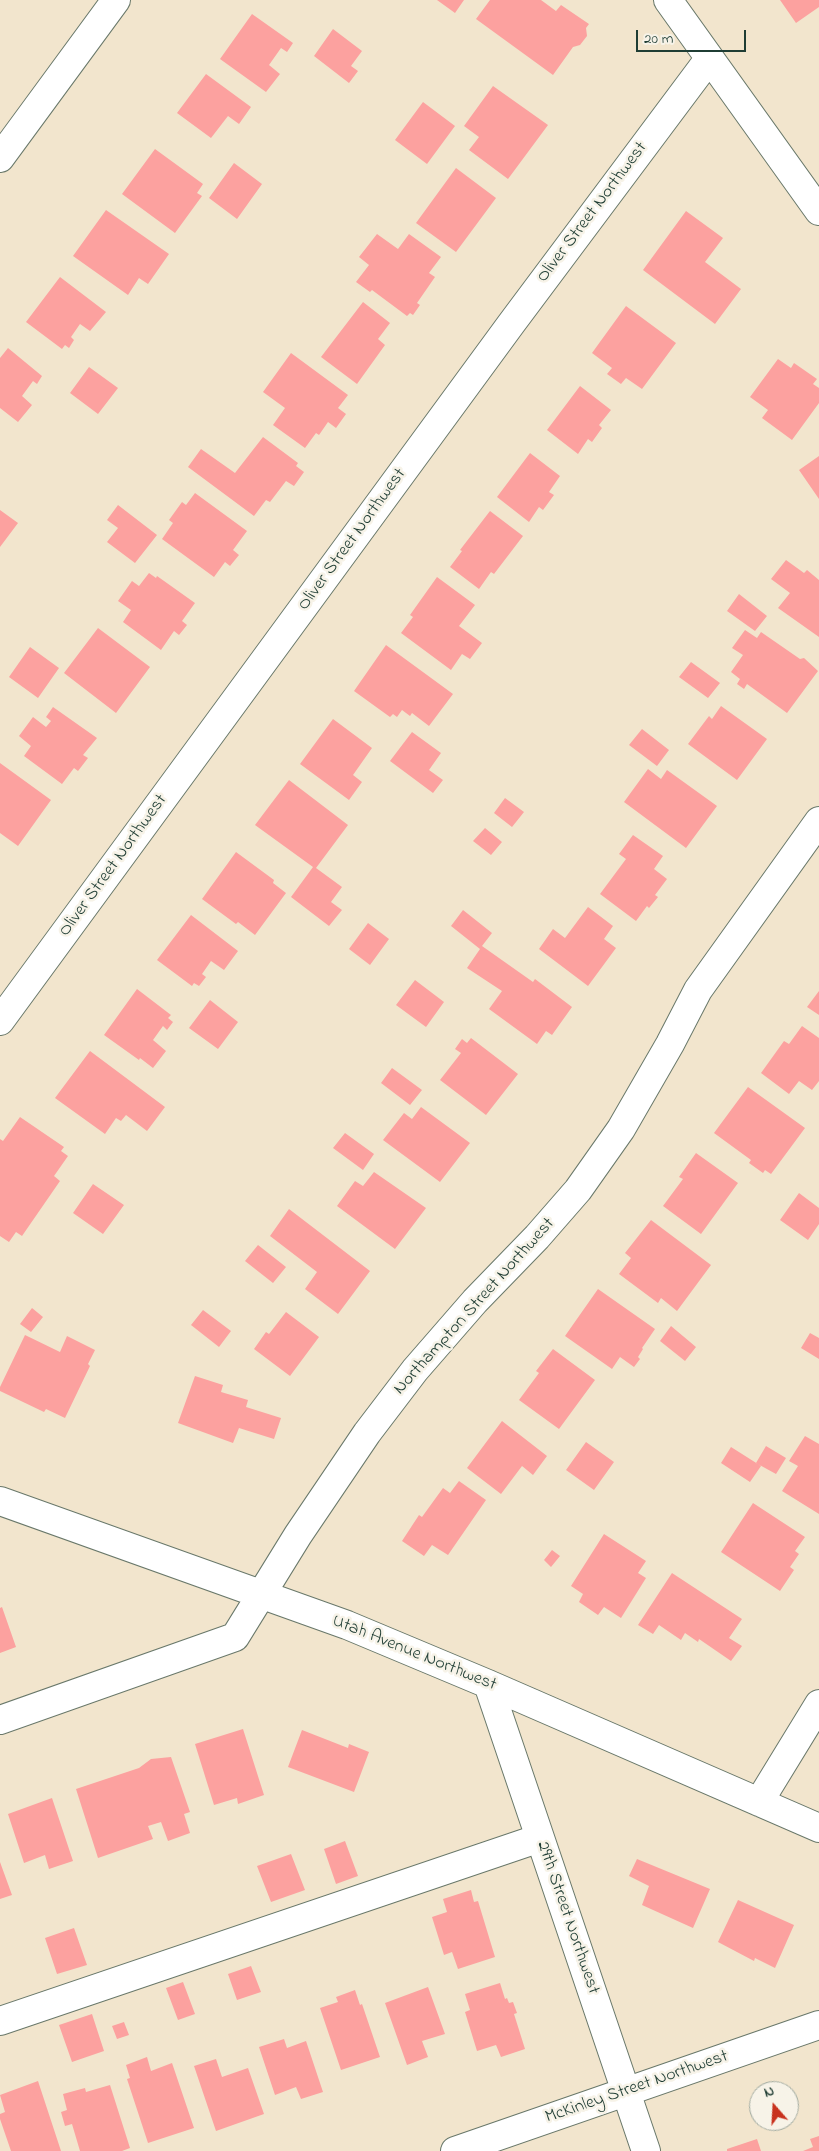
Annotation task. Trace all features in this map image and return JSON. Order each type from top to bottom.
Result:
[{"type":"street","points":[[0,158],[116,0]]},
{"type":"street","points":[[668,0],[819,211]]},
{"type":"street","name":"Oliver Street Northwest","points":[[0,1022],[499,340],[709,59]]},
{"type":"street","name":"Northampton Street Northwest","points":[[0,1720],[235,1637],[303,1527],[367,1434],[415,1370],[475,1301],[537,1237],[578,1190],[621,1129],[670,1044],[698,990],[819,820]]},
{"type":"street","name":"Utah Avenue Northwest","points":[[0,1501],[347,1625],[488,1684],[819,1828]]},
{"type":"street","name":"29th Street Northwest","points":[[488,1684],[646,2151]]},
{"type":"street","points":[[759,1802],[819,1704]]},
{"type":"street","points":[[0,2021],[540,1838]]},
{"type":"street","name":"McKinley Street Northwest","points":[[455,2151],[819,2025]]},
{"type":"building","points":[[437,0],[464,0],[455,13]]},
{"type":"building","points":[[490,0],[541,0],[556,11],[561,5],[589,24],[586,28],[587,36],[580,45],[573,47],[553,75],[476,19]]},
{"type":"building","points":[[780,0],[819,0],[819,7],[796,23]]},
{"type":"building","points":[[252,14],[293,43],[287,52],[281,48],[269,65],[280,74],[266,92],[220,59]]},
{"type":"building","points":[[333,29],[362,51],[351,66],[358,71],[349,83],[314,56]]},
{"type":"building","points":[[206,74],[251,107],[239,124],[228,116],[211,138],[177,113]]},
{"type":"building","points":[[493,86],[548,125],[508,179],[469,150],[479,137],[464,126]]},
{"type":"building","points":[[423,102],[455,126],[427,164],[395,140]]},
{"type":"building","points":[[155,149],[203,184],[197,193],[202,196],[175,233],[122,194]]},
{"type":"building","points":[[234,163],[262,184],[237,219],[209,198]]},
{"type":"building","points":[[456,168],[496,198],[456,252],[416,223]]},
{"type":"building","points":[[106,210],[169,254],[148,284],[139,278],[128,295],[73,256]]},
{"type":"building","points":[[686,211],[723,238],[705,262],[741,289],[715,324],[643,270]]},
{"type":"building","points":[[377,234],[398,249],[409,234],[441,257],[429,273],[435,277],[417,303],[420,305],[413,315],[410,313],[407,316],[372,290],[370,292],[356,282],[369,265],[359,257]]},
{"type":"building","points":[[60,277],[106,312],[90,331],[80,324],[71,337],[74,340],[69,348],[65,345],[62,349],[26,322]]},
{"type":"building","points":[[363,302],[390,323],[378,339],[385,345],[357,384],[321,357]]},
{"type":"building","points":[[626,306],[676,343],[642,389],[626,378],[621,384],[607,374],[612,368],[592,353]]},
{"type":"building","points":[[8,348],[42,376],[37,384],[33,381],[22,396],[32,405],[18,422],[0,408],[0,358]]},
{"type":"building","points":[[291,353],[348,395],[338,408],[346,414],[336,428],[328,422],[319,435],[316,433],[305,448],[273,425],[285,408],[263,392]]},
{"type":"building","points":[[778,359],[791,368],[794,363],[817,379],[813,384],[819,388],[819,403],[792,440],[762,418],[768,410],[750,397]]},
{"type":"building","points":[[89,367],[118,388],[98,414],[70,393]]},
{"type":"building","points":[[580,386],[611,410],[599,425],[602,428],[592,442],[588,439],[578,454],[547,430]]},
{"type":"building","points":[[263,437],[298,463],[296,466],[304,472],[294,486],[286,481],[270,502],[266,500],[254,516],[188,467],[201,449],[235,473]]},
{"type":"building","points":[[530,453],[560,476],[549,492],[554,495],[543,510],[539,507],[529,522],[497,497]]},
{"type":"building","points":[[819,456],[819,499],[799,470]]},
{"type":"building","points":[[195,493],[247,531],[233,550],[239,555],[230,566],[225,562],[214,577],[162,539],[173,523],[169,520],[182,502],[186,505]]},
{"type":"building","points":[[118,505],[157,535],[135,563],[107,542],[118,528],[107,520]]},
{"type":"building","points":[[0,510],[18,523],[0,547]]},
{"type":"building","points":[[490,511],[523,536],[494,574],[491,572],[479,589],[450,567],[462,551],[460,550]]},
{"type":"building","points":[[786,560],[804,573],[807,570],[819,580],[819,637],[778,608],[790,593],[771,579]]},
{"type":"building","points":[[149,573],[156,578],[157,576],[195,603],[182,621],[187,625],[179,635],[174,631],[161,650],[123,622],[131,610],[118,601],[132,581],[139,586]]},
{"type":"building","points":[[437,577],[475,605],[459,626],[482,643],[470,659],[462,654],[451,670],[401,633],[413,617],[410,615]]},
{"type":"building","points":[[739,594],[767,616],[755,631],[727,611]]},
{"type":"building","points":[[98,628],[150,667],[116,713],[64,673]]},
{"type":"building","points":[[745,630],[757,638],[761,632],[800,659],[804,658],[818,671],[787,713],[747,684],[744,689],[737,684],[740,679],[731,672],[743,655],[732,648]]},
{"type":"building","points":[[386,645],[453,694],[429,726],[412,713],[410,716],[402,710],[397,717],[393,714],[390,717],[354,691]]},
{"type":"building","points":[[30,647],[59,668],[38,698],[9,677]]},
{"type":"building","points":[[691,662],[720,683],[708,698],[679,677]]},
{"type":"building","points":[[721,706],[767,739],[737,780],[688,744],[709,716],[712,719]]},
{"type":"building","points":[[53,707],[97,738],[83,755],[88,758],[78,771],[74,768],[62,784],[24,756],[31,746],[19,736],[33,717],[46,727],[51,721],[46,717]]},
{"type":"building","points":[[333,719],[372,748],[353,775],[362,782],[349,800],[300,764]]},
{"type":"building","points":[[642,729],[669,750],[657,766],[629,745]]},
{"type":"building","points":[[412,732],[441,753],[429,770],[443,780],[433,793],[390,761]]},
{"type":"building","points":[[0,763],[51,800],[18,846],[0,833]]},
{"type":"building","points":[[648,769],[661,779],[667,770],[717,806],[686,848],[624,802]]},
{"type":"building","points":[[289,780],[348,825],[316,868],[342,887],[331,902],[342,910],[329,926],[291,897],[313,867],[255,825]]},
{"type":"building","points":[[505,798],[524,812],[512,827],[494,813]]},
{"type":"building","points":[[485,828],[502,842],[491,855],[473,841]]},
{"type":"building","points":[[633,835],[663,856],[654,869],[667,879],[655,895],[658,897],[649,908],[647,906],[636,921],[600,894],[626,859],[619,854]]},
{"type":"building","points":[[236,852],[274,880],[273,883],[286,893],[255,935],[238,922],[236,924],[202,899]]},
{"type":"building","points":[[588,907],[613,926],[604,939],[616,948],[588,986],[539,949],[553,929],[565,938]]},
{"type":"building","points":[[463,910],[492,933],[482,946],[533,982],[535,979],[572,1007],[552,1035],[546,1031],[537,1044],[489,1009],[502,991],[467,968],[480,949],[451,926]]},
{"type":"building","points":[[191,915],[238,951],[224,970],[211,961],[202,974],[206,977],[199,986],[194,983],[192,986],[157,960]]},
{"type":"building","points":[[368,923],[389,939],[370,965],[349,949]]},
{"type":"building","points":[[415,980],[444,1002],[426,1027],[396,1005]]},
{"type":"building","points":[[137,989],[171,1015],[168,1018],[173,1022],[167,1030],[163,1026],[153,1040],[166,1051],[153,1068],[104,1035]]},
{"type":"building","points":[[819,991],[819,1015],[807,1007]]},
{"type":"building","points":[[210,1000],[238,1022],[218,1049],[189,1028]]},
{"type":"building","points":[[802,1026],[819,1038],[819,1081],[812,1090],[799,1081],[789,1094],[761,1073],[784,1041],[789,1044]]},
{"type":"building","points":[[471,1038],[518,1074],[486,1115],[440,1080],[461,1053],[455,1049],[462,1039],[467,1043]]},
{"type":"building","points":[[90,1051],[165,1107],[147,1131],[126,1115],[121,1121],[116,1118],[105,1134],[55,1098]]},
{"type":"building","points":[[392,1068],[422,1090],[410,1105],[381,1083]]},
{"type":"building","points":[[748,1087],[805,1128],[771,1174],[765,1170],[763,1173],[749,1163],[751,1160],[714,1133]]},
{"type":"building","points":[[421,1107],[470,1143],[440,1182],[383,1140],[404,1113],[412,1119]]},
{"type":"building","points":[[20,1117],[64,1147],[61,1151],[68,1156],[54,1176],[60,1181],[22,1236],[16,1232],[9,1242],[0,1236],[0,1139],[3,1141]]},
{"type":"building","points":[[345,1133],[374,1154],[363,1170],[333,1148]]},
{"type":"building","points":[[696,1153],[738,1183],[701,1234],[663,1206],[683,1179],[679,1177]]},
{"type":"building","points":[[374,1172],[426,1208],[395,1249],[337,1206],[355,1181],[363,1186]]},
{"type":"building","points":[[93,1184],[124,1205],[103,1234],[73,1213]]},
{"type":"building","points":[[799,1193],[819,1208],[819,1224],[808,1240],[780,1220]]},
{"type":"building","points":[[289,1209],[370,1271],[338,1314],[305,1289],[317,1272],[270,1236]]},
{"type":"building","points":[[651,1220],[711,1265],[677,1311],[661,1298],[658,1303],[619,1274],[631,1258],[625,1253]]},
{"type":"building","points":[[258,1245],[286,1267],[273,1283],[245,1261]]},
{"type":"building","points":[[598,1289],[655,1329],[642,1348],[638,1357],[640,1359],[634,1367],[620,1357],[612,1369],[565,1336]]},
{"type":"building","points":[[32,1308],[43,1317],[31,1332],[20,1324]]},
{"type":"building","points":[[203,1310],[231,1331],[219,1347],[191,1325]]},
{"type":"building","points":[[286,1312],[319,1337],[290,1376],[254,1349],[266,1332],[269,1334]]},
{"type":"building","points":[[671,1326],[696,1347],[685,1361],[660,1341]]},
{"type":"building","points":[[810,1333],[819,1338],[819,1359],[801,1348]]},
{"type":"building","points":[[25,1335],[60,1352],[67,1336],[95,1350],[88,1364],[90,1366],[65,1418],[46,1409],[44,1412],[0,1391],[0,1387]]},
{"type":"building","points":[[553,1349],[595,1380],[559,1429],[519,1400],[539,1373],[536,1371]]},
{"type":"building","points":[[195,1376],[223,1385],[221,1392],[248,1400],[246,1407],[281,1418],[274,1439],[239,1428],[233,1443],[178,1423]]},
{"type":"building","points":[[502,1421],[547,1456],[533,1475],[522,1466],[501,1494],[467,1468]]},
{"type":"building","points":[[805,1436],[819,1444],[819,1514],[782,1491],[798,1466],[789,1461]]},
{"type":"building","points":[[586,1442],[614,1462],[594,1490],[566,1470]]},
{"type":"building","points":[[766,1446],[786,1458],[776,1474],[756,1463]]},
{"type":"building","points":[[731,1447],[761,1466],[750,1482],[721,1463]]},
{"type":"building","points":[[459,1481],[486,1500],[448,1555],[432,1545],[424,1556],[402,1541],[419,1515],[422,1517],[443,1488],[450,1493]]},
{"type":"building","points":[[753,1503],[805,1537],[795,1551],[799,1554],[790,1567],[794,1570],[780,1591],[721,1552]]},
{"type":"building","points":[[604,1534],[646,1561],[638,1573],[646,1578],[621,1618],[604,1607],[598,1615],[579,1602],[583,1594],[571,1586]]},
{"type":"building","points":[[552,1550],[560,1556],[551,1567],[544,1560]]},
{"type":"building","points":[[672,1573],[742,1619],[729,1638],[742,1646],[731,1661],[699,1639],[698,1642],[685,1633],[681,1640],[659,1625],[653,1634],[638,1625]]},
{"type":"building","points":[[2,1607],[16,1647],[0,1653],[0,1608]]},
{"type":"building","points":[[243,1729],[264,1795],[238,1804],[237,1798],[214,1805],[195,1744]]},
{"type":"building","points":[[302,1730],[348,1748],[349,1744],[369,1752],[354,1792],[288,1767]]},
{"type":"building","points":[[171,1757],[190,1812],[184,1814],[190,1833],[168,1841],[161,1822],[148,1826],[153,1839],[98,1858],[76,1789],[139,1768],[151,1759]]},
{"type":"building","points":[[52,1798],[73,1861],[49,1869],[45,1855],[24,1863],[8,1814]]},
{"type":"building","points":[[345,1841],[358,1876],[336,1884],[324,1849]]},
{"type":"building","points":[[291,1854],[305,1890],[271,1902],[257,1866]]},
{"type":"building","points":[[637,1859],[710,1889],[693,1928],[642,1905],[649,1886],[629,1876]]},
{"type":"building","points":[[0,1862],[12,1895],[0,1899]]},
{"type":"building","points":[[471,1890],[474,1902],[478,1901],[495,1957],[458,1969],[452,1952],[444,1955],[432,1917],[447,1912],[443,1899]]},
{"type":"building","points":[[738,1900],[794,1925],[775,1968],[755,1958],[754,1961],[718,1942]]},
{"type":"building","points":[[74,1928],[87,1965],[57,1974],[45,1938]]},
{"type":"building","points":[[251,1966],[261,1992],[237,2000],[228,1974]]},
{"type":"building","points":[[183,1982],[195,2014],[178,2020],[166,1988]]},
{"type":"building","points":[[500,1983],[505,1999],[507,1998],[509,2003],[513,2002],[517,2013],[514,2014],[525,2049],[501,2057],[496,2045],[477,2051],[465,2012],[470,2010],[465,1994]]},
{"type":"building","points":[[428,1987],[445,2034],[422,2041],[428,2057],[407,2065],[385,2003]]},
{"type":"building","points":[[355,1990],[360,2005],[362,2004],[380,2057],[341,2070],[320,2008],[338,2002],[336,1997]]},
{"type":"building","points":[[92,2014],[104,2051],[72,2062],[59,2025]]},
{"type":"building","points":[[124,2022],[129,2035],[117,2039],[112,2026]]},
{"type":"building","points":[[284,2039],[287,2048],[306,2041],[323,2092],[301,2099],[296,2087],[275,2095],[259,2047]]},
{"type":"building","points":[[147,2057],[151,2071],[172,2063],[194,2128],[148,2143],[127,2079],[130,2078],[126,2065]]},
{"type":"building","points":[[216,2059],[222,2077],[248,2068],[264,2114],[216,2131],[194,2066]]},
{"type":"building","points":[[38,2081],[61,2151],[11,2151],[0,2119],[0,2114],[5,2112],[0,2095]]},
{"type":"building","points":[[110,2085],[130,2148],[122,2151],[80,2151],[72,2124],[65,2126],[61,2112],[67,2110],[63,2094],[85,2088],[86,2092]]},
{"type":"building","points":[[819,2136],[819,2151],[803,2151],[813,2147],[810,2139]]},
{"type":"building","points":[[757,2139],[761,2151],[727,2151],[727,2149]]}]
